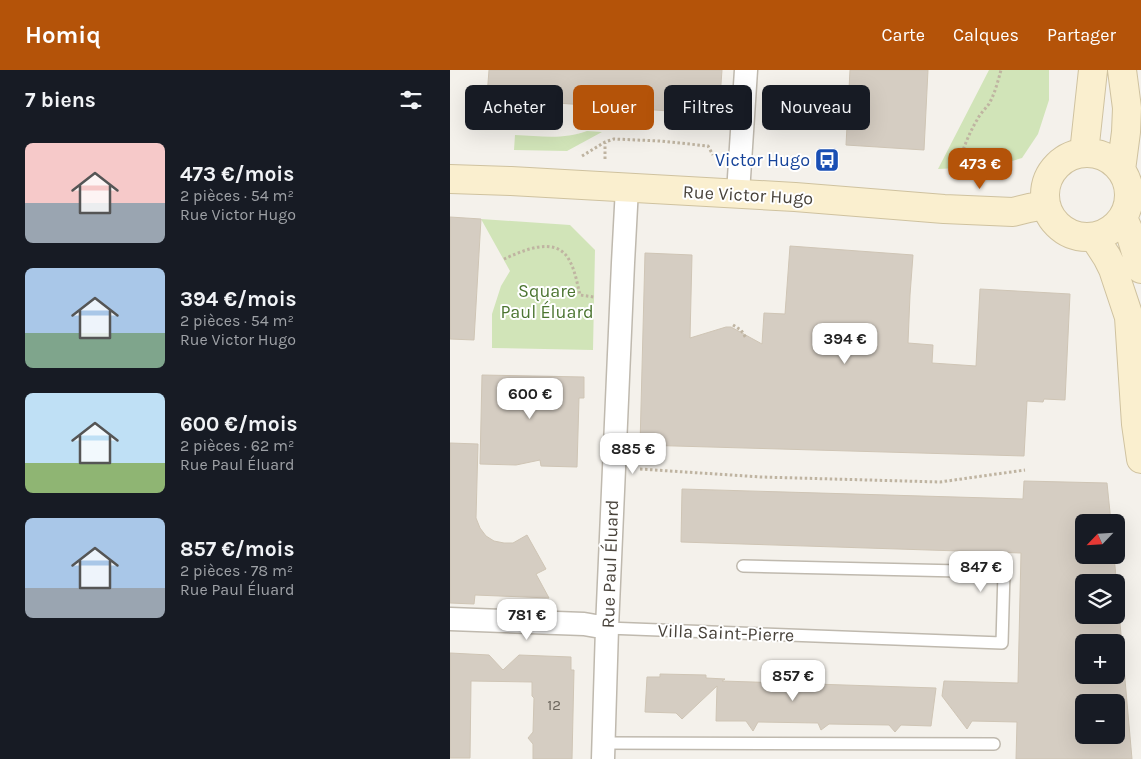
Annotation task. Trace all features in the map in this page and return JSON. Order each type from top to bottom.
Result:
[{"type":"main road","points":[[1084,153],[1093,70]]},
{"type":"main road","points":[[1120,170],[1128,108],[1122,70]]},
{"type":"main road","points":[[1084,153],[1098,154],[1110,160],[1120,170],[1127,182],[1128,207],[1116,227],[1106,234],[1094,238],[1081,238],[1069,234],[1058,227],[1050,217],[1045,205],[1044,190],[1048,176],[1057,164],[1070,156],[1084,153]]},
{"type":"main road","name":"Rue Victor Hugo","points":[[450,179],[820,198],[944,209],[1013,212],[1045,205]]},
{"type":"main road","points":[[1123,218],[1141,268]]},
{"type":"main road","points":[[1094,238],[1113,269],[1129,317],[1136,424],[1141,459]]},
{"type":"street","points":[[738,194],[746,70]]},
{"type":"street","name":"Rue Paul Éluard","points":[[604,751],[607,628],[627,188]]},
{"type":"street","name":"Villa Saint-Pierre","points":[[450,618],[584,624],[607,628]]},
{"type":"lane","name":"Villa Saint-Pierre","points":[[607,628],[1002,642],[1004,572],[743,566]]},
{"type":"lane","points":[[604,751],[994,744]]},
{"type":"path","points":[[957,168],[974,126],[989,104],[1002,70]]},
{"type":"path","points":[[580,157],[605,142],[614,139],[708,146],[738,194]]},
{"type":"path","points":[[604,165],[605,142]]},
{"type":"path","points":[[504,259],[520,252],[545,246],[559,249],[568,257],[580,295],[594,297]]},
{"type":"path","points":[[733,325],[741,330],[746,338]]},
{"type":"path","points":[[640,469],[761,477],[940,482],[1025,470]]},
{"type":"green space","points":[[989,70],[1049,70],[1049,100],[1038,134],[1022,158],[999,165],[938,169]]},
{"type":"green space","points":[[587,131],[602,132],[567,151],[514,150],[515,135],[569,136]]},
{"type":"green space","name":"Square Paul Éluard","points":[[481,219],[570,225],[595,250],[593,350],[492,348],[492,314],[501,286],[510,271]]},
{"type":"building","points":[[489,70],[722,70],[721,85],[664,85],[664,111],[654,110],[654,85],[573,85],[573,104],[563,103],[563,85],[488,85]]},
{"type":"building","points":[[850,70],[928,70],[924,150],[846,145],[847,130],[870,130],[870,85],[849,85]]},
{"type":"building","points":[[450,217],[481,219],[474,340],[450,339]]},
{"type":"building","points":[[790,246],[913,255],[908,343],[933,345],[932,363],[976,366],[980,289],[1070,294],[1065,400],[1044,399],[1043,402],[1027,401],[1024,456],[640,445],[645,253],[692,255],[690,338],[731,327],[762,344],[764,313],[785,314]]},
{"type":"building","points":[[482,375],[584,377],[584,398],[579,398],[577,467],[541,466],[540,460],[516,465],[480,464]]},
{"type":"building","points":[[450,443],[478,444],[476,518],[480,528],[486,536],[494,541],[504,543],[513,543],[527,535],[546,569],[536,574],[549,598],[475,595],[474,604],[450,603]]},
{"type":"building","points":[[1024,481],[1107,483],[1110,514],[1075,514],[1075,564],[1115,564],[1116,574],[1075,574],[1075,624],[1120,624],[1121,634],[1075,634],[1075,684],[1125,684],[1125,680],[1132,759],[1016,759],[1017,722],[972,721],[967,729],[942,696],[944,681],[1018,683],[1021,553],[681,542],[682,489],[1023,499]]},
{"type":"building","points":[[450,653],[489,655],[503,670],[519,655],[571,657],[571,670],[574,670],[572,759],[533,759],[533,744],[528,738],[533,732],[534,698],[532,696],[532,682],[471,681],[470,758],[450,758]]},
{"type":"building","points":[[660,674],[706,675],[706,678],[725,679],[722,681],[936,688],[931,726],[901,725],[895,732],[889,725],[829,724],[821,730],[818,723],[758,722],[753,731],[746,721],[716,721],[717,686],[682,719],[676,713],[645,712],[647,677],[660,677]]},
{"type":"place","name":"Victor Hugo","points":[[827,160]]}]
